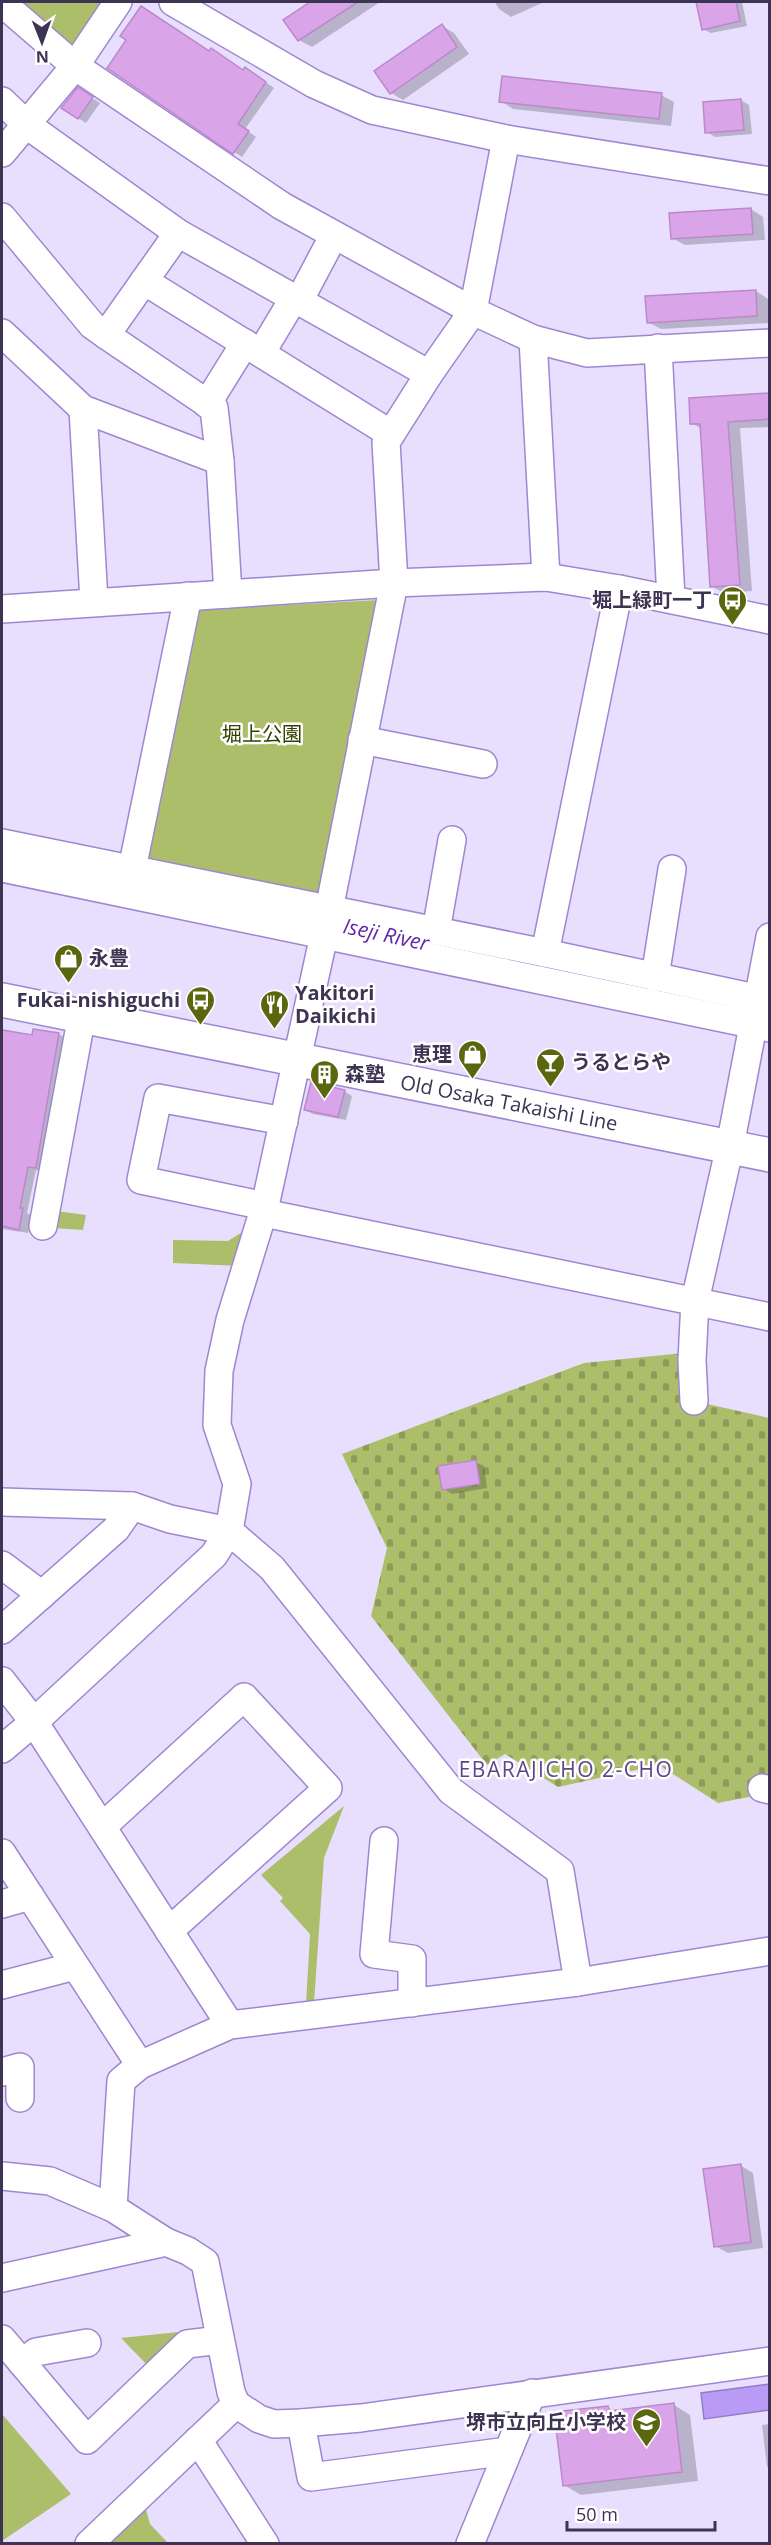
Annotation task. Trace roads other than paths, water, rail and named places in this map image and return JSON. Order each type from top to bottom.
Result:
[{"type":"main road","name":"Old Osaka Takaishi Line","points":[[2,1000],[770,1155]]},
{"type":"street","points":[[2,153],[75,66],[118,2]]},
{"type":"street","points":[[173,2],[314,84],[372,110],[506,139],[770,181]]},
{"type":"street","points":[[2,3],[75,66],[282,206],[473,311],[533,339],[587,353],[770,343]]},
{"type":"street","points":[[2,101],[27,124],[178,233],[429,374]]},
{"type":"street","points":[[2,1749],[214,1555],[229,1531],[237,1484],[217,1425],[219,1371],[230,1320],[264,1209],[284,1121],[327,923],[394,583],[386,442],[473,311],[506,139]]},
{"type":"street","points":[[2,217],[92,325],[214,408],[220,461],[228,594]]},
{"type":"street","points":[[106,335],[178,233]]},
{"type":"street","points":[[207,404],[296,299],[334,235]]},
{"type":"street","points":[[144,280],[391,434]]},
{"type":"street","points":[[2,333],[83,409],[220,461]]},
{"type":"street","points":[[533,339],[546,577]]},
{"type":"street","points":[[658,348],[671,599]]},
{"type":"street","points":[[83,409],[94,601]]},
{"type":"street","points":[[2,609],[94,601],[394,583],[546,577],[619,589],[770,620]]},
{"type":"street","points":[[545,953],[619,589]]},
{"type":"street","points":[[132,869],[188,596]]},
{"type":"street","points":[[362,740],[483,764]]},
{"type":"street","points":[[436,931],[452,840]]},
{"type":"street","points":[[2,843],[132,869],[327,923],[436,931],[655,977],[760,1012]]},
{"type":"street","points":[[2,868],[327,923],[760,1012]]},
{"type":"street","points":[[655,977],[672,869]]},
{"type":"street","points":[[694,1401],[692,1360],[695,1301],[760,1012],[770,937]]},
{"type":"street","points":[[43,1227],[82,1015]]},
{"type":"street","points":[[284,1121],[158,1098],[141,1180],[264,1209],[770,1317]]},
{"type":"street","points":[[2,1502],[132,1506],[170,1519],[229,1531],[272,1568],[451,1791],[560,1871],[578,1982]]},
{"type":"street","points":[[2,1630],[116,1529],[132,1506]]},
{"type":"street","points":[[2,1565],[42,1595]]},
{"type":"street","points":[[2,1682],[34,1722],[230,2025]]},
{"type":"street","points":[[102,1827],[244,1697],[328,1788],[169,1931]]},
{"type":"street","points":[[384,1841],[374,1954],[412,1959],[412,2003]]},
{"type":"street","points":[[2,1853],[140,2065]]},
{"type":"street","points":[[2,1904],[30,1896]]},
{"type":"street","points":[[114,2208],[121,2081],[140,2065],[230,2025],[578,1982],[770,1951]]},
{"type":"street","points":[[2,1985],[75,1966]]},
{"type":"street","points":[[2,2072],[20,2067],[21,2098]]},
{"type":"street","points":[[2,2176],[50,2181],[114,2208],[166,2242],[188,2251],[205,2262],[231,2391],[236,2404],[259,2419],[274,2424],[361,2418],[770,2361]]},
{"type":"street","points":[[2,2278],[166,2242]]},
{"type":"street","points":[[2,2339],[87,2440],[187,2344],[220,2340]]},
{"type":"street","points":[[22,2363],[36,2352],[87,2343]]},
{"type":"street","points":[[470,2544],[532,2393]]},
{"type":"street","points":[[89,2544],[236,2404]]},
{"type":"street","points":[[301,2423],[311,2478],[508,2451]]},
{"type":"street","points":[[198,2440],[265,2544]]},
{"type":"place","name":"堀上緑町一丁","points":[[733,626]]},
{"type":"place","name":"永豊","points":[[68,984]]},
{"type":"place","name":"Fukai-nishiguchi","points":[[201,1026]]},
{"type":"place","name":"Yakitori Daikichi","points":[[274,1030]]},
{"type":"place","name":"恵理","points":[[473,1080]]},
{"type":"place","name":"うるとらや","points":[[550,1088]]},
{"type":"place","name":"森塾","points":[[324,1100]]},
{"type":"place","name":"堺市立向丘小学校","points":[[647,2448]]},
{"type":"district","name":"EBARAJICHO 2-CHO","points":[[566,1770]]},
{"type":"park label","name":"堀上公園","points":[[262,734]]},
{"type":"water label","name":"Iseji River","points":[[386,935]]}]
